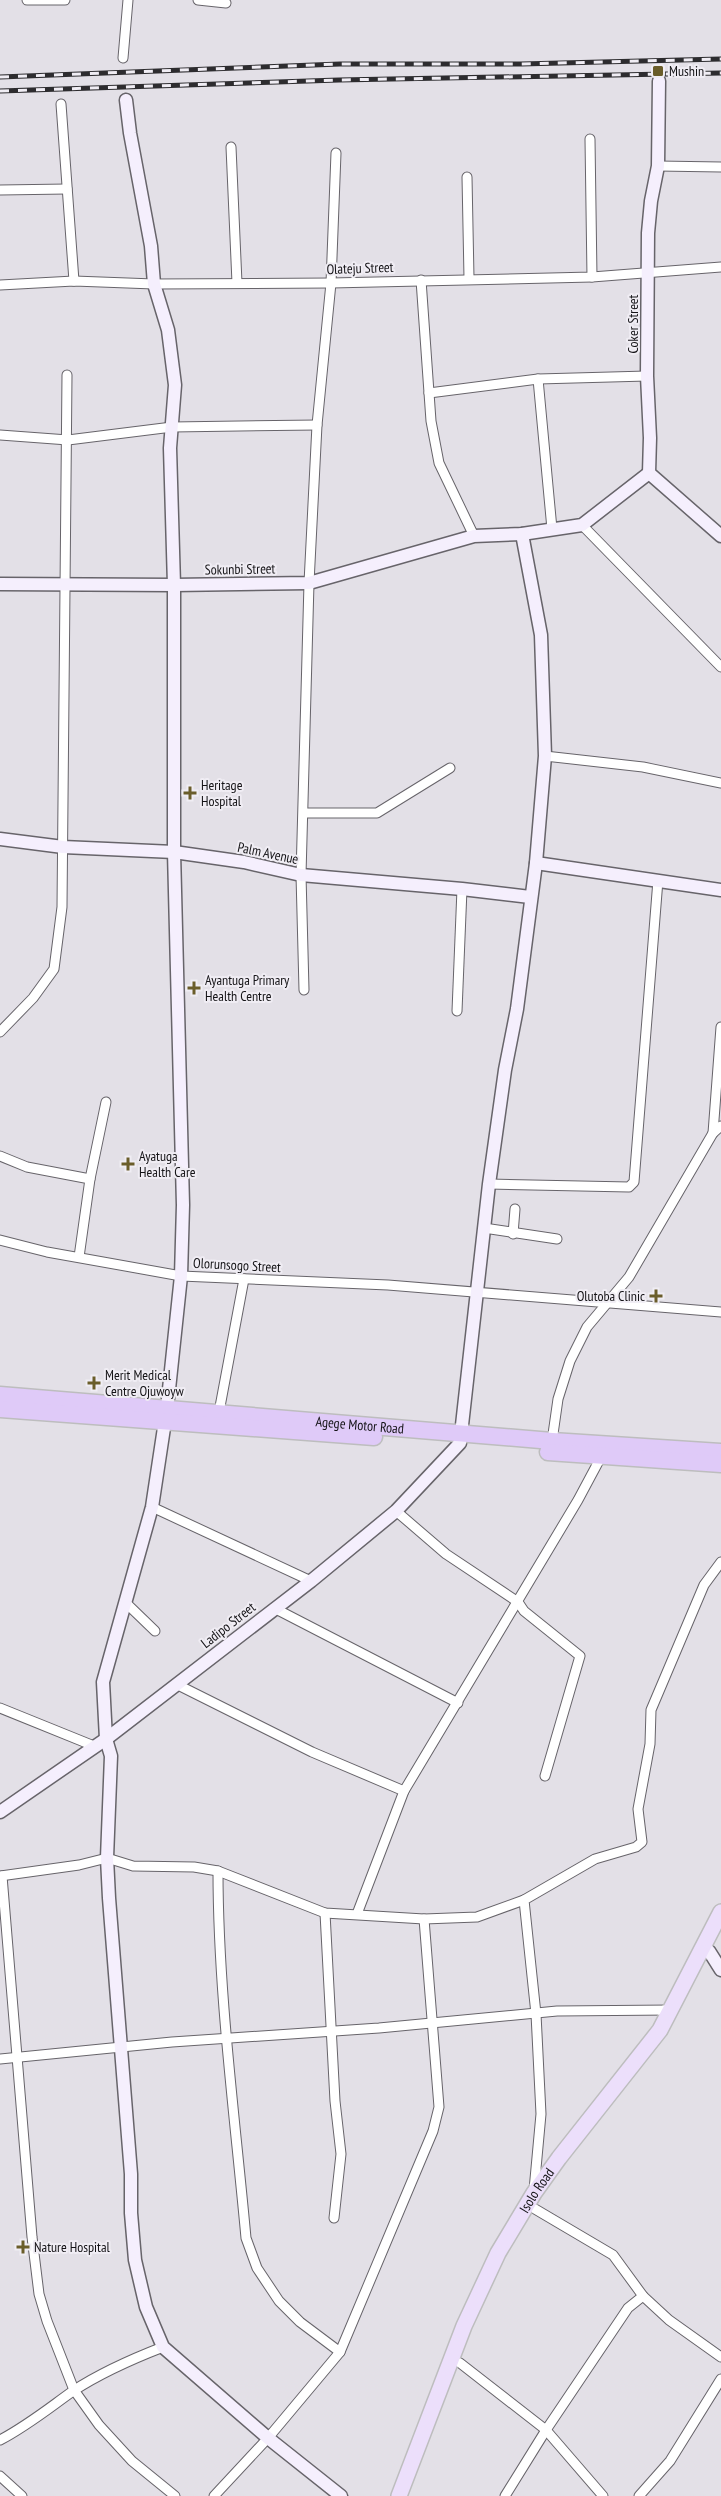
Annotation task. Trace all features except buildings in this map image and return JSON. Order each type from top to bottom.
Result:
[{"type":"highway","name":"Agege Motor Road","points":[[0,1396],[166,1414],[461,1438],[552,1441],[721,1452]]},
{"type":"highway","name":"Agege Motor Road","points":[[0,1409],[166,1414],[219,1412],[461,1438],[601,1457],[721,1464]]},
{"type":"main road","name":"Isolo Road","points":[[409,2496],[436,2412],[481,2288],[534,2194],[580,2132],[645,2051],[671,2010],[721,1912]]},
{"type":"main road","name":"Isolo Road","points":[[398,2496],[497,2277],[535,2209],[602,2115],[658,2046],[721,1928]]},
{"type":"street","points":[[27,0],[65,0]]},
{"type":"street","points":[[123,58],[128,0]]},
{"type":"street","points":[[198,0],[226,3]]},
{"type":"street","name":"Coker Street","points":[[649,473],[650,438],[647,376],[648,274],[651,201],[658,166],[659,81]]},
{"type":"street","points":[[126,100],[130,133],[151,246],[154,284],[168,330],[175,385],[170,448],[174,585],[174,852],[183,1205],[181,1276],[166,1414],[152,1507],[103,1682],[106,1739],[111,1756],[107,1858],[122,2048],[135,2260],[146,2307],[164,2347],[268,2438],[342,2496]]},
{"type":"street","points":[[61,104],[74,281]]},
{"type":"street","points":[[590,139],[592,277]]},
{"type":"street","points":[[231,147],[236,283]]},
{"type":"street","points":[[304,990],[301,875],[309,583],[318,425],[332,283],[336,153]]},
{"type":"street","points":[[658,166],[721,166]]},
{"type":"street","points":[[467,177],[469,278]]},
{"type":"street","points":[[0,190],[67,189]]},
{"type":"street","name":"Olateju Street","points":[[0,284],[74,281],[154,284],[332,283],[469,278],[592,277],[721,267]]},
{"type":"street","points":[[421,280],[431,421],[439,463],[474,536]]},
{"type":"street","points":[[1,1030],[33,998],[54,969],[62,907],[68,440],[67,375]]},
{"type":"street","points":[[429,393],[538,379],[647,376]]},
{"type":"street","points":[[538,379],[552,529]]},
{"type":"street","points":[[0,435],[68,440],[172,428],[318,425]]},
{"type":"street","points":[[721,536],[649,473],[582,525],[721,667]]},
{"type":"street","name":"Sokunbi Street","points":[[0,584],[174,585],[309,583],[474,536],[522,534],[582,525]]},
{"type":"street","points":[[461,1438],[489,1184],[505,1070],[517,1009],[530,897],[536,863],[544,756],[541,635],[522,534]]},
{"type":"street","points":[[544,756],[643,767],[721,783]]},
{"type":"street","points":[[304,813],[377,813],[450,768]]},
{"type":"street","name":"Palm Avenue","points":[[0,839],[63,847],[174,852],[244,862],[301,875],[530,897]]},
{"type":"street","points":[[536,863],[721,890]]},
{"type":"street","points":[[489,1184],[629,1187],[634,1182],[658,880]]},
{"type":"street","points":[[457,1011],[462,889]]},
{"type":"street","points":[[713,1133],[721,1027]]},
{"type":"street","points":[[79,1258],[90,1179],[106,1102]]},
{"type":"street","points":[[552,1441],[558,1399],[570,1361],[587,1326],[629,1277],[713,1133],[721,1126]]},
{"type":"street","points":[[0,1156],[27,1167],[90,1179]]},
{"type":"street","points":[[513,1234],[516,1209]]},
{"type":"street","points":[[484,1228],[513,1234],[557,1239]]},
{"type":"street","name":"Olorunsogo Street","points":[[0,1240],[79,1258],[181,1276],[388,1286],[721,1312]]},
{"type":"street","points":[[219,1412],[244,1279]]},
{"type":"street","name":"Ladipo Street","points":[[0,1812],[106,1739],[311,1581],[396,1511],[461,1438]]},
{"type":"street","points":[[357,1914],[404,1791],[458,1704],[601,1457]]},
{"type":"street","points":[[152,1507],[311,1581]]},
{"type":"street","points":[[396,1511],[446,1554],[518,1602],[524,1611],[580,1656],[545,1776]]},
{"type":"street","points":[[175,2496],[132,2461],[99,2424],[74,2390],[46,2321],[39,2294],[32,2237],[19,2058],[11,1995],[1,1876],[79,1865],[107,1858],[133,1866],[194,1867],[218,1871],[325,1912],[424,1919],[477,1917],[524,1900],[595,1859],[636,1847],[642,1842],[638,1809],[650,1744],[651,1710],[704,1585],[721,1562]]},
{"type":"street","points":[[124,1602],[155,1630]]},
{"type":"street","points":[[274,1608],[458,1704]]},
{"type":"street","points":[[176,1684],[312,1752],[404,1791]]},
{"type":"street","points":[[0,1708],[94,1746]]},
{"type":"street","points":[[218,1871],[218,1903],[228,2040],[246,2238],[257,2268],[279,2301],[300,2322],[340,2352]]},
{"type":"street","points":[[524,1900],[536,2014],[541,2114],[534,2194]]},
{"type":"street","points":[[325,1912],[335,2101],[341,2154],[334,2218]]},
{"type":"street","points":[[214,2496],[268,2438],[340,2352],[437,2120],[439,2107],[434,2021],[424,1919]]},
{"type":"street","points":[[709,1951],[721,1970]]},
{"type":"street","points":[[0,2059],[331,2030],[379,2028],[434,2021],[557,2011],[671,2010]]},
{"type":"street","points":[[535,2209],[613,2254],[643,2296],[669,2320],[721,2357]]},
{"type":"street","points":[[504,2496],[628,2308],[643,2296]]},
{"type":"street","points":[[0,2440],[28,2424],[74,2390],[123,2362],[164,2347]]},
{"type":"street","points":[[460,2362],[546,2430],[603,2496]]},
{"type":"street","points":[[639,2496],[670,2461],[721,2379]]},
{"type":"street","points":[[0,2476],[22,2496]]},
{"type":"railway","points":[[0,77],[340,64],[521,64],[721,59]]},
{"type":"railway","points":[[0,91],[339,80],[721,73]]},
{"type":"place","name":"Mushin","points":[[658,71]]},
{"type":"place","name":"Heritage Hospital","points":[[190,793]]},
{"type":"place","name":"Ayantuga Primary Health Centre","points":[[194,988]]},
{"type":"place","name":"Ayatuga Health Care","points":[[128,1164]]},
{"type":"place","name":"Olutoba Clinic","points":[[656,1296]]},
{"type":"place","name":"Merit Medical Centre Ojuwoyw","points":[[94,1383]]},
{"type":"place","name":"Nature Hospital","points":[[23,2247]]}]
